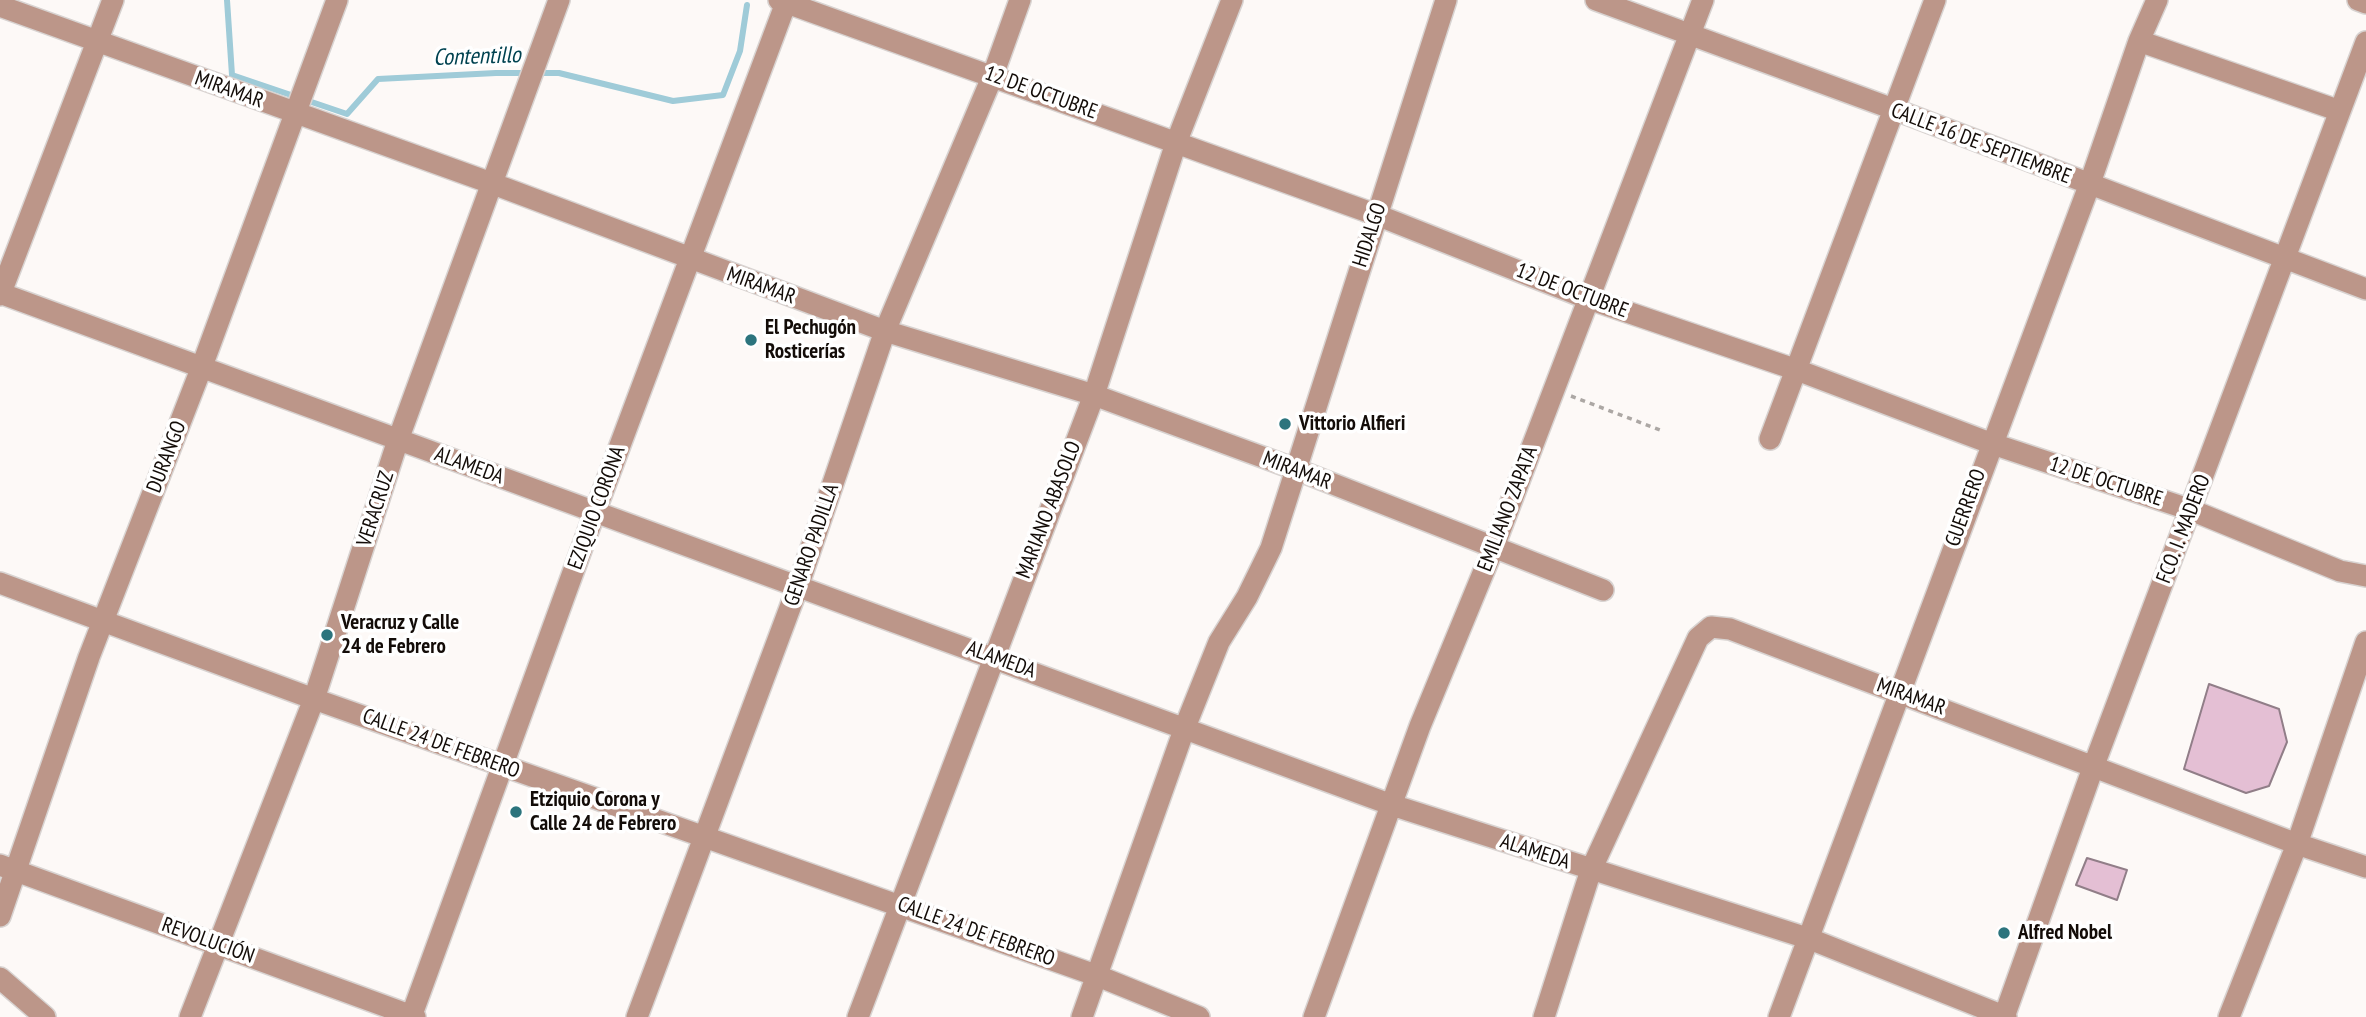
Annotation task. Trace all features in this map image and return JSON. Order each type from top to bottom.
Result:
[{"type":"street","points":[[0,294],[113,0]]},
{"type":"street","name":"DURANGO","points":[[0,916],[9,868],[201,369],[337,0]]},
{"type":"street","name":"VERACRUZ","points":[[190,1017],[314,699],[398,440],[559,0]]},
{"type":"street","name":"GENARO PADILLA","points":[[637,1017],[797,589],[886,331],[993,75],[1020,0]]},
{"type":"street","name":"MARIANO ABASOLO","points":[[858,1017],[1094,395],[1175,143],[1232,0]]},
{"type":"street","name":"HIDALGO","points":[[1083,1017],[1185,727],[1219,642],[1247,597],[1271,548],[1446,0]]},
{"type":"street","name":"CALLE 16 DE SEPTIEMBRE","points":[[1595,0],[1896,110],[2089,186],[2366,289]]},
{"type":"street","name":"EMILIANO ZAPATA","points":[[1314,1017],[1420,726],[1555,390],[1703,0]]},
{"type":"street","points":[[1770,439],[1896,110],[1934,0]]},
{"type":"street","name":"GUERRERO","points":[[1779,1017],[1810,939],[1990,443],[2089,186],[2139,41],[2157,0]]},
{"type":"street","points":[[2358,0],[2366,3]]},
{"type":"street","name":"12 DE OCTUBRE","points":[[784,1],[1377,215],[1589,299],[1797,370],[1990,443],[2191,510],[2340,571],[2366,576]]},
{"type":"street","name":"EZIQUIO CORONA","points":[[413,1016],[784,1]]},
{"type":"street","name":"MIRAMAR","points":[[0,6],[491,183],[690,260],[886,331],[1094,395],[1295,469],[1603,590]]},
{"type":"street","points":[[2139,41],[2340,111]]},
{"type":"street","name":"FCO. I. MADERO","points":[[2005,1017],[2094,765],[2366,42]]},
{"type":"street","name":"ALAMEDA","points":[[0,294],[797,589],[993,657],[1392,805],[1810,939],[2005,1017]]},
{"type":"street","name":"CALLE 24 DE FEBRERO","points":[[0,583],[314,699],[1098,975],[1199,1017]]},
{"type":"street","name":"MIRAMAR","points":[[1591,870],[1702,632],[1711,627],[1730,629],[2297,844],[2366,867]]},
{"type":"street","points":[[2229,1017],[2297,844],[2366,642]]},
{"type":"street","name":"REVOLUCIÓN","points":[[9,868],[413,1016]]},
{"type":"street","points":[[1544,1017],[1591,870]]},
{"type":"street","points":[[0,978],[45,1017]]},
{"type":"path","points":[[1555,390],[1660,430]]},
{"type":"building","points":[[2209,684],[2279,709],[2287,742],[2269,786],[2246,793],[2184,769]]},
{"type":"building","points":[[2087,858],[2127,870],[2117,900],[2076,885]]},
{"type":"waterway","name":"Contentillo","points":[[227,0],[232,75],[347,114],[378,79],[496,73],[559,73],[673,101],[723,95],[740,51],[747,5]]},
{"type":"place","name":"El Pechugón Rosticerías","points":[[751,340]]},
{"type":"place","name":"Vittorio Alfieri","points":[[1285,424]]},
{"type":"place","name":"Veracruz y Calle 24 de Febrero","points":[[327,635]]},
{"type":"place","name":"Etziquio Corona y Calle 24 de Febrero","points":[[516,812]]},
{"type":"place","name":"Alfred Nobel","points":[[2004,933]]}]
